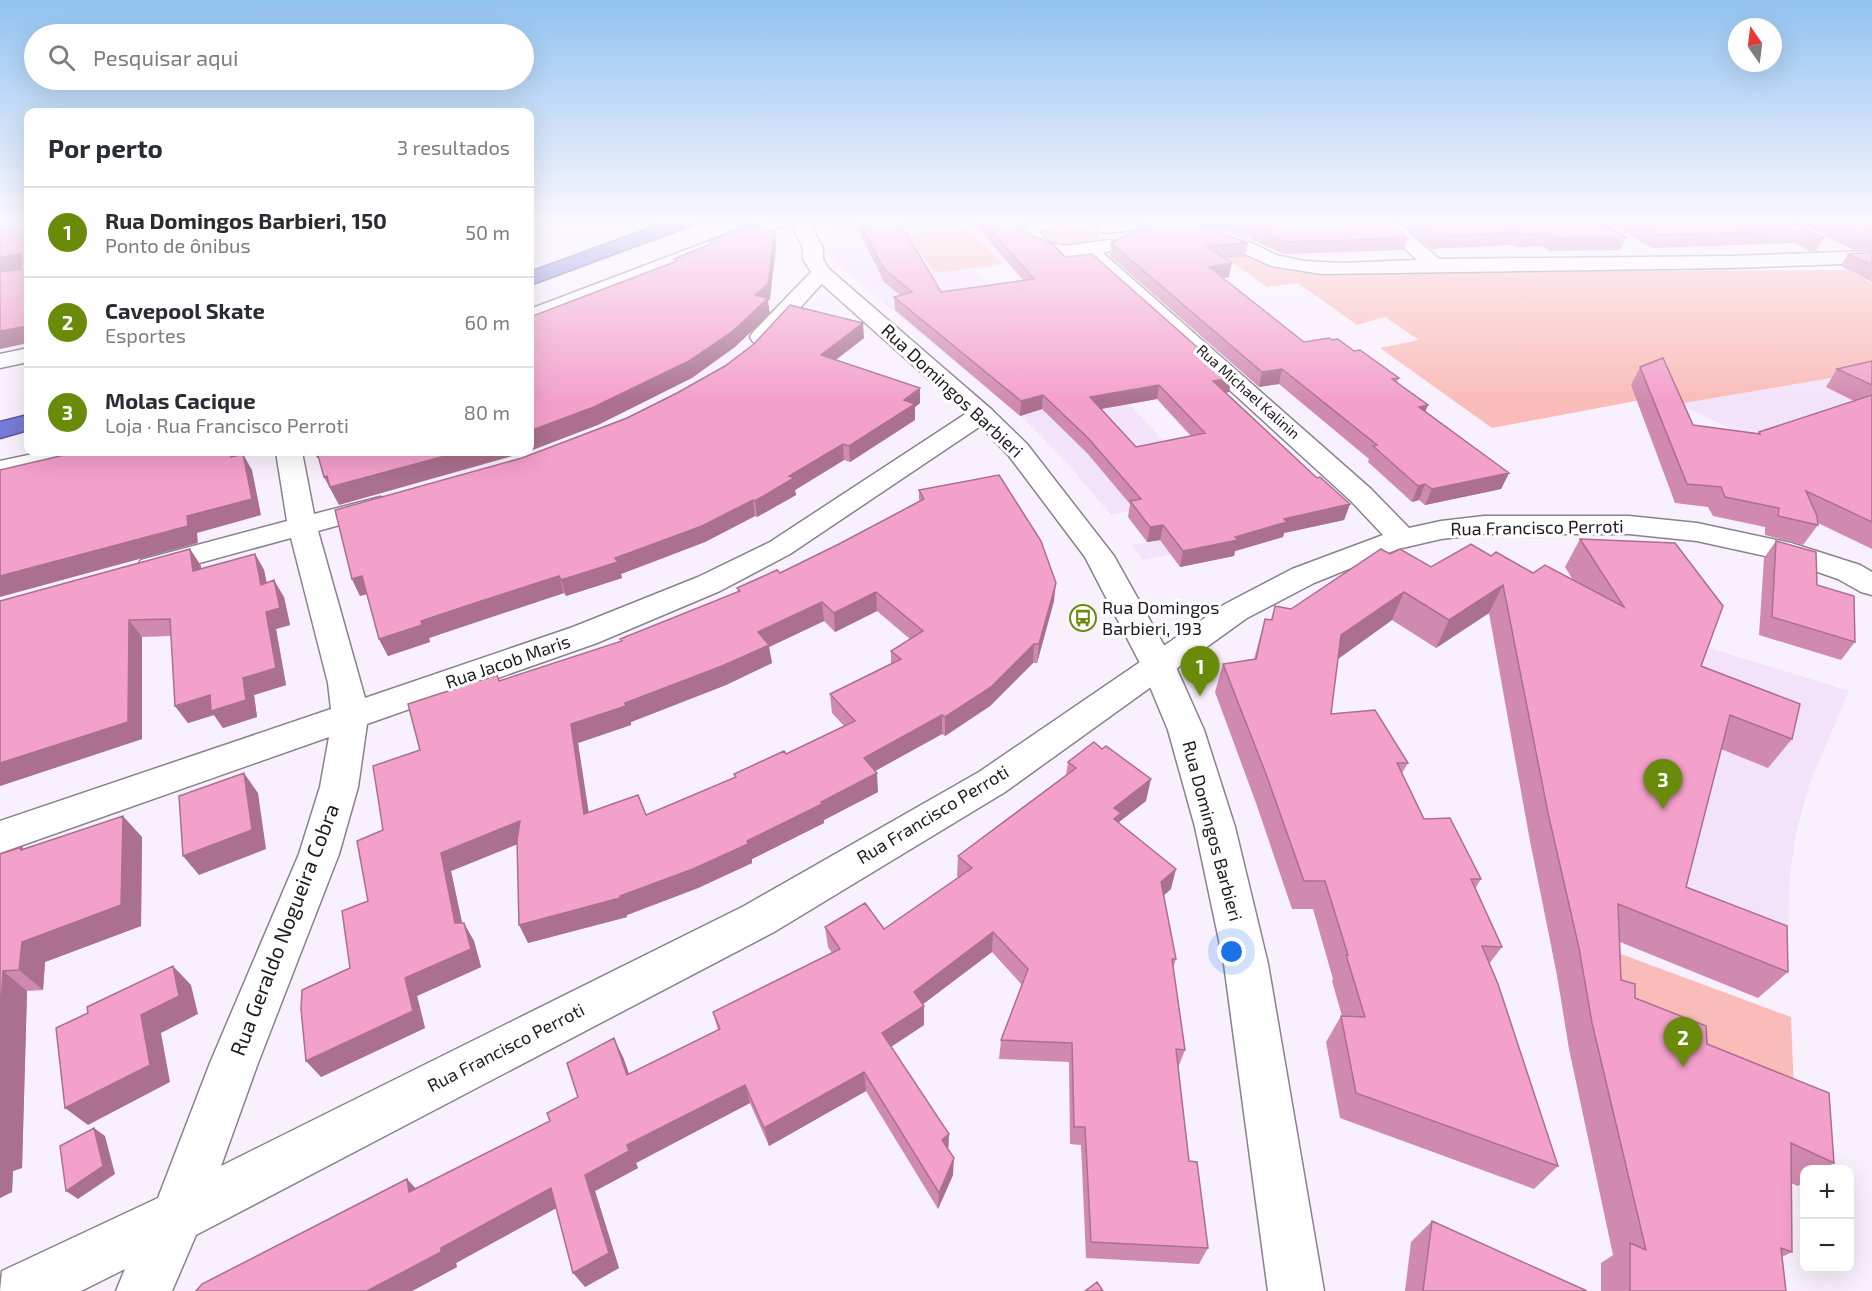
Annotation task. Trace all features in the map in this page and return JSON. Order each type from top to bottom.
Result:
[{"type":"highway","points":[[0,407],[24,402]]},
{"type":"highway","points":[[0,430],[24,424]]},
{"type":"street","points":[[534,314],[617,281]]},
{"type":"street","points":[[741,355],[770,328],[793,281]]},
{"type":"street","name":"Rua Domingos Barbieri","points":[[852,281],[1018,450],[1062,504],[1099,556],[1158,665],[1186,730],[1212,816],[1243,952],[1296,1291]]},
{"type":"street","name":"Rua Michael Kalinin","points":[[1123,281],[1344,479],[1402,538]]},
{"type":"street","points":[[0,361],[24,356]]},
{"type":"street","name":"Rua Jacob Maris","points":[[0,837],[585,635],[709,584],[780,548],[982,414]]},
{"type":"street","points":[[0,469],[57,456]]},
{"type":"street","name":"Rua Geraldo Nogueira Cobra","points":[[144,1291],[177,1216],[234,1064],[318,855],[339,786],[350,718],[345,683],[302,526],[291,456]]},
{"type":"street","points":[[123,575],[399,500]]},
{"type":"street","name":"Rua Francisco Perroti","points":[[22,1291],[177,1216],[759,919],[992,782],[1236,611],[1303,576],[1402,538],[1484,525],[1629,525],[1697,532],[1791,552],[1849,573],[1872,585]]},
{"type":"shaded area","points":[[857,281],[987,281],[1098,371],[1214,494],[1111,515],[1067,463],[1023,418]]},
{"type":"shaded area","points":[[1259,281],[1869,281],[1872,283],[1872,371],[1678,404],[1662,396],[1492,428],[1380,348],[1419,340],[1385,317],[1357,325],[1298,283],[1267,287]]},
{"type":"shaded area","points":[[1872,371],[1872,526],[1740,433],[1678,404]]},
{"type":"shaded area","points":[[1197,533],[1208,547],[1143,560],[1132,545]]},
{"type":"shaded area","points":[[1603,615],[1849,691],[1809,785],[1796,833],[1790,874],[1788,948],[1530,841],[1503,694],[1556,728]]},
{"type":"shaded area","points":[[1548,927],[1791,1017],[1798,1186],[1577,1084]]},
{"type":"building","points":[[0,281],[24,281],[24,327],[0,331]]},
{"type":"building","points":[[624,281],[768,281],[755,295],[768,298],[733,331],[689,361],[594,407],[534,430],[534,315]]},
{"type":"building","points":[[899,281],[935,281],[941,292],[1018,281],[1123,281],[1232,378],[1213,381],[1317,478],[1320,477],[1350,504],[1284,519],[1287,522],[1235,537],[1238,540],[1183,551],[1163,525],[1150,527],[1130,501],[1141,499],[1089,439],[1043,395],[1021,401],[894,297],[912,292]],"holes":[[[1159,385],[1205,433],[1136,447],[1090,397]]]},
{"type":"building","points":[[1156,281],[1227,281],[1304,342],[1338,339],[1354,351],[1360,350],[1399,378],[1392,379],[1428,405],[1419,407],[1509,473],[1432,489],[1425,484],[1418,486],[1373,446],[1377,445],[1282,369],[1262,372]]},
{"type":"building","points":[[790,305],[863,323],[821,355],[920,388],[904,400],[915,404],[849,446],[843,444],[789,476],[794,478],[755,501],[702,526],[615,558],[618,562],[561,580],[559,576],[478,602],[421,621],[422,625],[379,639],[362,576],[352,579],[335,510],[534,456],[534,453],[627,418],[677,393],[725,366],[754,344]]},
{"type":"building","points":[[1663,358],[1693,425],[1760,434],[1759,432],[1872,395],[1872,522],[1806,491],[1817,516],[1818,525],[1778,516],[1779,508],[1725,497],[1721,487],[1687,484],[1640,367]]},
{"type":"building","points":[[1872,361],[1872,385],[1837,369]]},
{"type":"building","points":[[60,456],[243,456],[252,499],[187,516],[188,526],[0,576],[0,470]]},
{"type":"building","points":[[318,456],[445,456],[330,487],[327,476],[324,477]]},
{"type":"building","points":[[999,475],[1041,541],[1056,583],[1039,644],[1034,644],[991,687],[945,717],[942,715],[864,758],[877,773],[821,802],[822,804],[747,841],[748,844],[693,869],[620,896],[620,898],[519,925],[517,840],[520,821],[441,853],[455,923],[464,923],[471,949],[405,978],[413,1011],[306,1061],[301,1009],[302,990],[350,968],[342,911],[368,901],[357,841],[383,830],[373,766],[420,750],[408,704],[497,675],[499,681],[622,641],[620,639],[740,591],[737,588],[777,570],[780,573],[839,544],[924,499],[919,490]],"holes":[[[876,592],[923,631],[891,651],[901,659],[830,694],[855,721],[786,754],[784,751],[734,774],[736,777],[646,815],[638,795],[584,814],[571,724],[626,706],[625,703],[722,666],[769,645],[758,632],[822,602],[834,613]]]},
{"type":"building","points":[[1580,539],[1675,543],[1723,606],[1701,666],[1800,704],[1792,739],[1730,715],[1686,887],[1787,926],[1788,972],[1618,904],[1621,980],[1635,984],[1635,998],[1706,1026],[1707,1044],[1829,1093],[1834,1163],[1791,1143],[1792,1252],[1781,1248],[1786,1291],[1630,1291],[1630,1243],[1646,1250],[1592,1023],[1579,948],[1548,813],[1503,585],[1449,620],[1404,592],[1341,635],[1331,714],[1375,710],[1408,763],[1397,763],[1424,819],[1450,818],[1481,879],[1471,879],[1502,947],[1482,946],[1498,984],[1558,1166],[1356,1093],[1341,1016],[1365,1017],[1346,955],[1348,955],[1325,881],[1304,881],[1266,774],[1223,664],[1256,659],[1265,619],[1272,620],[1275,606],[1291,609],[1381,549],[1390,554],[1400,549],[1431,567],[1471,544],[1491,556],[1496,552],[1533,573],[1545,565],[1624,607]]},
{"type":"building","points":[[1776,541],[1816,552],[1817,585],[1854,596],[1855,642],[1772,617]]},
{"type":"building","points":[[190,549],[193,571],[255,554],[261,585],[274,580],[280,608],[266,612],[276,668],[243,678],[246,700],[211,711],[210,695],[175,706],[170,619],[129,620],[128,722],[0,763],[0,601]]},
{"type":"building","points":[[1094,742],[1102,749],[1106,746],[1151,779],[1114,808],[1121,813],[1114,819],[1176,869],[1161,882],[1176,959],[1172,959],[1185,1050],[1176,1049],[1189,1161],[1197,1162],[1208,1248],[1091,1242],[1085,1127],[1074,1127],[1072,1043],[1001,1040],[1028,969],[993,932],[914,992],[924,1006],[882,1033],[949,1134],[942,1140],[954,1158],[939,1193],[864,1072],[764,1128],[745,1085],[627,1145],[629,1151],[585,1175],[609,1253],[573,1273],[551,1188],[441,1248],[441,1252],[367,1291],[196,1291],[202,1284],[407,1179],[409,1192],[550,1121],[547,1113],[578,1097],[567,1063],[614,1038],[627,1075],[720,1029],[713,1012],[840,949],[825,927],[865,903],[884,929],[972,868],[958,856],[1076,768],[1068,762]]},
{"type":"building","points":[[244,773],[252,830],[183,856],[179,796]]},
{"type":"building","points":[[123,816],[121,905],[22,942],[19,970],[3,971],[0,1022],[0,854],[22,847],[21,850]]},
{"type":"building","points":[[173,966],[179,996],[141,1015],[150,1065],[65,1108],[56,1028],[88,1013],[87,1007]]},
{"type":"building","points":[[94,1128],[103,1166],[66,1191],[60,1146]]},
{"type":"building","points":[[1432,1221],[1587,1291],[1423,1291]]},
{"type":"building","points":[[1097,1282],[1103,1291],[1085,1291]]},
{"type":"place","name":"Rua Domingos Barbieri, 193","points":[[1083,618]]},
{"type":"place","name":"Rua Domingos Barbieri, 150","points":[[1200,696]]},
{"type":"place","name":"Molas Cacique","points":[[1663,809]]},
{"type":"place","name":"Cavepool Skate","points":[[1683,1067]]}]
